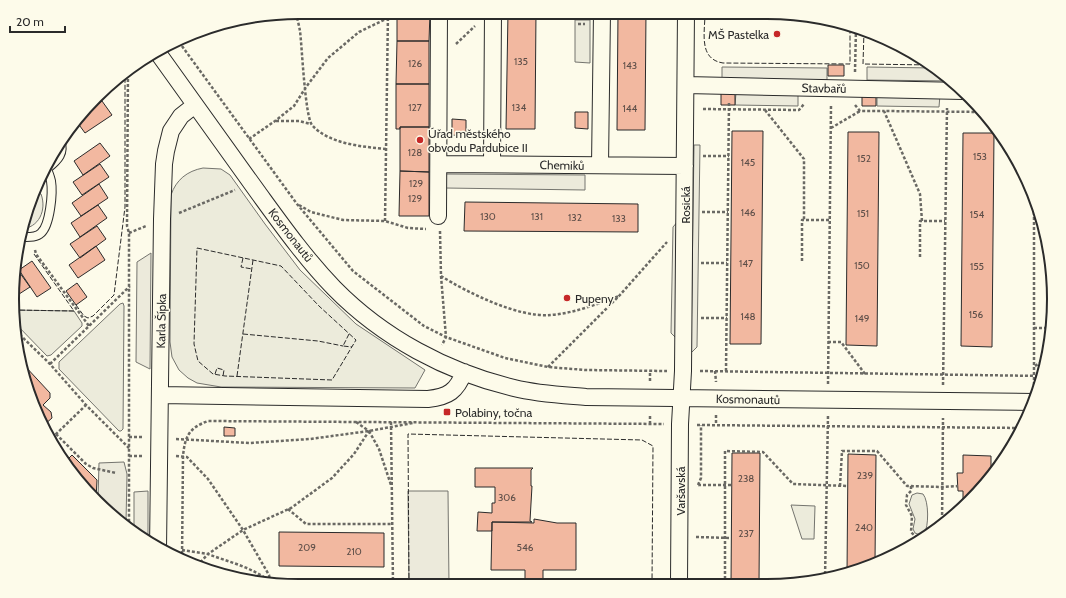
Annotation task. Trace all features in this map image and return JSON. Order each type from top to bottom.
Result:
[{"type":"street","points":[[436,222],[439,164],[439,19]]},
{"type":"street","points":[[492,164],[494,19]]},
{"type":"street","points":[[600,165],[602,19]]},
{"type":"street","name":"Rosická","points":[[682,398],[686,19]]},
{"type":"street","name":"Kosmonautů","points":[[160,56],[288,233],[316,268],[335,288],[377,324],[415,350],[434,360],[464,372],[515,388],[550,394],[586,397],[943,401],[1030,395]]},
{"type":"street","name":"Stavbařů","points":[[686,85],[954,90]]},
{"type":"street","name":"Karla Šípka","points":[[158,540],[164,164],[168,140],[175,123],[195,105]]},
{"type":"street","name":"Chemiků","points":[[439,164],[685,166]]},
{"type":"street","points":[[160,395],[428,399],[442,397],[450,393],[456,388],[464,372]]},
{"type":"street","name":"Varšavská","points":[[679,579],[680,424],[682,398]]},
{"type":"lane","points":[[55,163],[62,150]]},
{"type":"lane","points":[[26,237],[41,233],[47,222],[52,190],[49,174]]},
{"type":"path","points":[[298,19],[306,87],[306,106],[311,124]]},
{"type":"path","points":[[249,139],[276,121],[294,106],[328,58],[359,32],[386,19]]},
{"type":"path","points":[[386,221],[388,19]]},
{"type":"path","points":[[439,60],[479,23]]},
{"type":"path","points":[[855,88],[856,34]]},
{"type":"path","points":[[181,45],[297,204],[353,271],[424,326],[446,337],[505,358],[548,367],[585,370],[668,371]]},
{"type":"path","points":[[128,78],[127,226],[129,233],[130,285],[129,521]]},
{"type":"path","points":[[726,371],[730,86]]},
{"type":"path","points":[[825,573],[831,88]]},
{"type":"path","points":[[942,517],[947,90]]},
{"type":"path","points":[[703,109],[765,110],[804,159],[802,261]]},
{"type":"path","points":[[920,257],[920,221],[922,221],[920,194],[884,110],[976,112]]},
{"type":"path","points":[[831,128],[860,111]]},
{"type":"path","points":[[276,121],[299,121],[311,124],[321,132],[337,141],[364,147],[387,149]]},
{"type":"path","points":[[703,156],[729,156]]},
{"type":"path","points":[[129,233],[235,190],[250,180]]},
{"type":"path","points":[[297,204],[311,212],[343,220],[386,221],[408,228],[427,229]]},
{"type":"path","points":[[702,212],[728,212]]},
{"type":"path","points":[[1034,216],[1034,382]]},
{"type":"path","points":[[804,220],[830,220]]},
{"type":"path","points":[[922,221],[945,221]]},
{"type":"path","points":[[434,360],[446,337],[440,229],[436,222]]},
{"type":"path","points":[[30,237],[36,254],[89,326]]},
{"type":"path","points":[[548,367],[619,296],[669,240]]},
{"type":"path","points":[[702,263],[727,263]]},
{"type":"path","points":[[442,276],[486,300],[505,307],[538,314],[549,315],[566,313],[619,296]]},
{"type":"path","points":[[50,364],[130,285]]},
{"type":"path","points":[[701,318],[727,318]]},
{"type":"path","points":[[1034,328],[1045,328]]},
{"type":"path","points":[[21,336],[50,364],[86,406],[129,448]]},
{"type":"path","points":[[828,342],[842,342],[865,374]]},
{"type":"path","points":[[1034,366],[1039,363]]},
{"type":"path","points":[[700,371],[1034,376]]},
{"type":"path","points":[[86,406],[56,434],[86,464],[93,468],[116,473]]},
{"type":"path","points":[[182,553],[183,456],[185,440],[190,431],[197,425],[208,421],[419,421],[1015,428]]},
{"type":"path","points":[[185,440],[250,443],[310,439],[391,428],[419,421]]},
{"type":"path","points":[[356,422],[370,431],[379,449],[392,488]]},
{"type":"path","points":[[391,422],[393,579]]},
{"type":"path","points":[[201,561],[208,554],[243,530],[288,509],[332,478],[354,454],[370,431]]},
{"type":"path","points":[[840,486],[842,450],[877,451],[906,486],[958,486]]},
{"type":"path","points":[[724,579],[725,451],[763,452],[792,484],[847,486]]},
{"type":"path","points":[[183,456],[187,457],[208,479],[243,530],[270,577]]},
{"type":"path","points":[[698,485],[731,485]]},
{"type":"path","points":[[911,486],[907,495],[906,505],[912,516],[911,532],[915,536]]},
{"type":"path","points":[[288,509],[306,524],[392,524]]},
{"type":"path","points":[[696,537],[731,538]]},
{"type":"path","points":[[182,550],[208,554],[254,571],[264,577]]},
{"type":"shaded area","points":[[575,20],[590,20],[590,63],[575,62]]},
{"type":"shaded area","points":[[722,67],[827,68],[827,80],[722,79]]},
{"type":"shaded area","points":[[867,67],[925,68],[942,81],[867,80]]},
{"type":"shaded area","points":[[736,93],[798,94],[798,106],[735,105]]},
{"type":"shaded area","points":[[877,94],[940,95],[939,107],[877,106]]},
{"type":"shaded area","points":[[694,145],[700,145],[697,347],[691,353]]},
{"type":"shaded area","points":[[203,168],[221,169],[230,175],[300,270],[356,324],[425,370],[415,388],[221,387],[197,383],[188,378],[179,370],[172,357],[170,342],[171,195],[176,185],[183,177],[192,171]]},
{"type":"shaded area","points":[[445,174],[585,175],[585,190],[445,188]]},
{"type":"shaded area","points":[[40,193],[43,200],[42,212],[37,222],[29,227]]},
{"type":"shaded area","points":[[679,220],[676,338],[671,333],[673,227]]},
{"type":"shaded area","points":[[151,253],[150,369],[136,362],[137,262]]},
{"type":"shaded area","points":[[123,303],[123,429],[119,431],[59,369],[59,362],[120,304]]},
{"type":"shaded area","points":[[20,310],[74,311],[82,323],[82,326],[51,355],[47,356],[21,329]]},
{"type":"shaded area","points":[[124,462],[127,474],[126,519],[114,510],[98,494],[99,463]]},
{"type":"shaded area","points":[[148,491],[148,535],[134,525],[134,492]]},
{"type":"shaded area","points":[[408,491],[448,491],[449,579],[409,579]]},
{"type":"shaded area","points":[[917,493],[923,494],[926,502],[926,529],[919,534],[915,533],[913,529],[915,519],[909,504],[912,495]]},
{"type":"shaded area","points":[[791,505],[815,506],[814,539],[802,539]]},
{"type":"building","points":[[397,19],[430,19],[429,41],[397,41]]},
{"type":"building","points":[[508,19],[536,19],[535,129],[506,129]]},
{"type":"building","points":[[618,19],[646,19],[645,130],[617,130]]},
{"type":"building","points":[[397,41],[429,41],[429,84],[396,84]]},
{"type":"building","points":[[828,65],[844,65],[844,76],[828,76]]},
{"type":"building","points":[[396,84],[429,84],[429,127],[400,127],[400,129],[396,129]]},
{"type":"building","points":[[721,93],[735,94],[735,105],[721,105]]},
{"type":"building","points":[[862,95],[876,95],[876,106],[862,106]]},
{"type":"building","points":[[102,101],[112,115],[85,133],[80,126]]},
{"type":"building","points":[[575,112],[588,112],[588,129],[575,128]]},
{"type":"building","points":[[452,119],[466,120],[466,136],[452,135]]},
{"type":"building","points":[[400,127],[429,127],[429,172],[400,171]]},
{"type":"building","points":[[732,131],[763,131],[761,344],[730,344]]},
{"type":"building","points":[[848,132],[879,132],[877,346],[846,345]]},
{"type":"building","points":[[963,133],[992,133],[994,135],[992,347],[961,346]]},
{"type":"building","points":[[100,143],[110,156],[83,175],[74,161]]},
{"type":"building","points":[[100,164],[109,177],[82,195],[73,182]]},
{"type":"building","points":[[400,171],[429,172],[429,216],[399,216]]},
{"type":"building","points":[[99,184],[108,198],[81,216],[72,203]]},
{"type":"building","points":[[465,202],[638,204],[638,232],[464,231]]},
{"type":"building","points":[[98,205],[107,218],[80,237],[71,223]]},
{"type":"building","points":[[97,226],[106,239],[80,258],[70,244]]},
{"type":"building","points":[[96,246],[105,260],[78,278],[69,265]]},
{"type":"building","points":[[32,261],[51,288],[37,297],[20,272],[21,269]]},
{"type":"building","points":[[20,274],[30,287],[19,294]]},
{"type":"building","points":[[77,283],[87,297],[76,305],[66,291]]},
{"type":"building","points":[[29,370],[50,393],[50,398],[43,405],[51,412],[52,418],[48,422],[40,406]]},
{"type":"building","points":[[224,427],[235,428],[235,436],[224,436]]},
{"type":"building","points":[[732,453],[760,453],[759,579],[731,579]]},
{"type":"building","points":[[848,454],[876,455],[875,558],[847,567]]},
{"type":"building","points":[[72,455],[97,480],[96,492],[88,484],[69,458]]},
{"type":"building","points":[[963,455],[991,456],[991,466],[978,484],[963,499],[963,491],[958,491],[957,473],[963,473]]},
{"type":"building","points":[[475,468],[533,468],[531,470],[532,486],[530,521],[532,522],[492,522],[492,531],[477,531],[478,512],[492,513],[492,503],[495,503],[495,487],[475,487]]},
{"type":"building","points":[[534,519],[557,523],[576,523],[576,570],[543,570],[543,579],[525,579],[525,570],[491,570],[492,522],[534,523]]},
{"type":"building","points":[[279,532],[384,533],[384,567],[279,566]]},
{"type":"fence","points":[[705,19],[704,36],[706,50],[715,60],[723,63],[850,64],[850,32]]},
{"type":"fence","points":[[864,36],[863,64],[921,65]]},
{"type":"fence","points":[[76,305],[84,316],[88,318],[93,316],[114,295],[125,207],[125,80]]},
{"type":"fence","points":[[197,248],[281,266],[319,306],[356,340],[332,380],[225,376],[213,374],[198,361],[194,344],[197,248]]},
{"type":"fence","points":[[20,310],[74,311],[34,254]]},
{"type":"fence","points":[[243,258],[241,267],[252,269]]},
{"type":"fence","points":[[237,376],[253,260]]},
{"type":"fence","points":[[243,334],[318,341],[343,346]]},
{"type":"fence","points":[[349,334],[343,346],[352,347]]},
{"type":"fence","points":[[215,374],[217,368],[224,370],[223,376]]},
{"type":"fence","points":[[409,579],[408,434],[642,440],[653,446],[652,579]]},
{"type":"place","name":"MŠ Pastelka","points":[[777,34]]},
{"type":"place","name":"Úřad městského obvodu Pardubice II","points":[[420,140]]},
{"type":"place","name":"Pupeny","points":[[567,298]]},
{"type":"place","name":"Polabiny, točna","points":[[447,412]]}]
